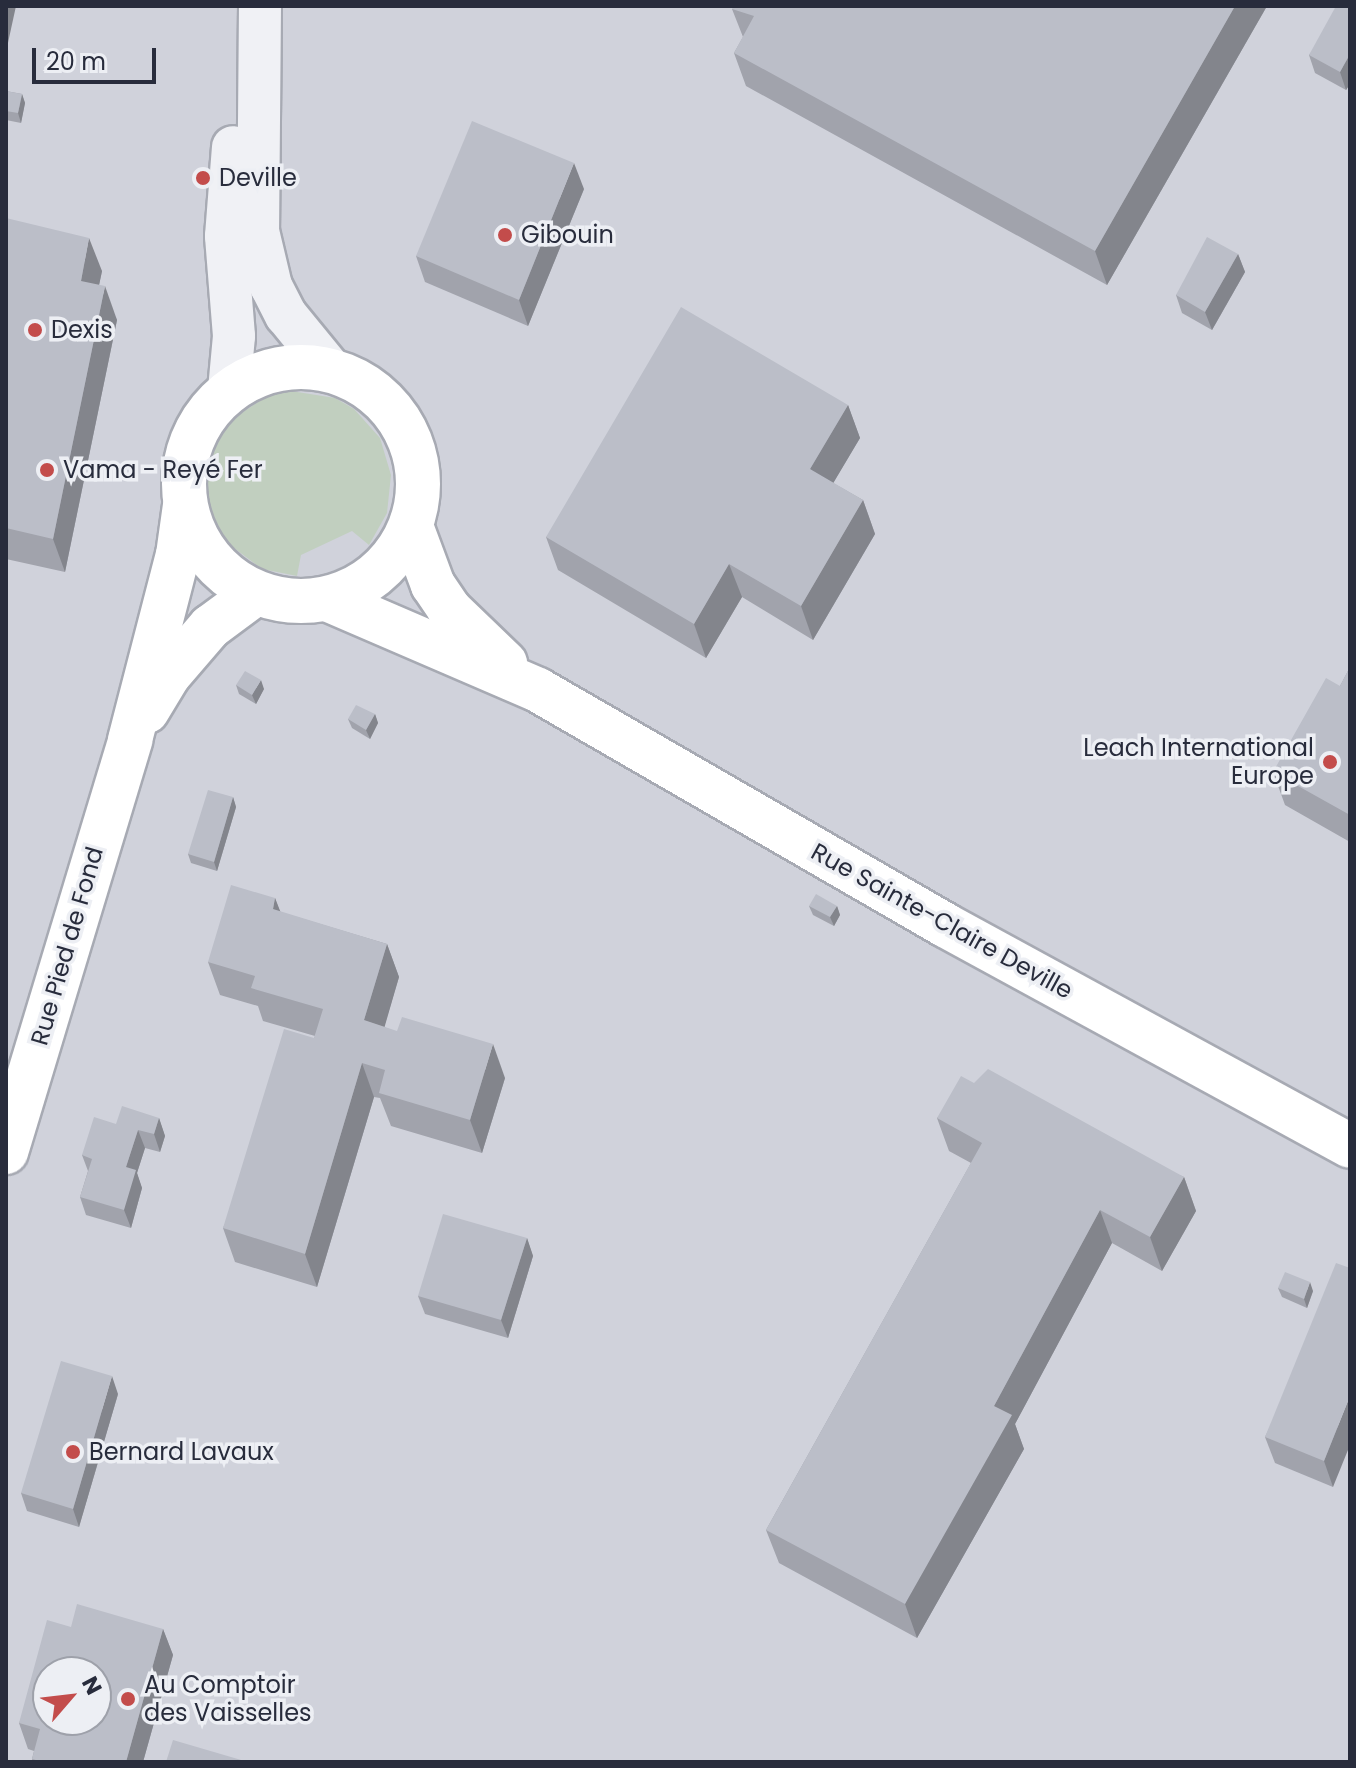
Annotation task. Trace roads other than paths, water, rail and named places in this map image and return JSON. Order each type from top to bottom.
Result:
[{"type":"main road","points":[[278,368],[331,370],[366,386],[406,430],[418,479],[411,526],[398,551],[373,577],[327,599],[291,602],[256,593],[233,582],[206,554],[185,505],[184,466],[193,438],[229,390],[278,368]]},
{"type":"main road","name":"Rue Pied de Fond","points":[[6,1152],[130,740],[178,555],[185,505]]},
{"type":"main road","name":"Rue Sainte-Claire Deville","points":[[411,526],[433,585],[449,609],[538,690]]},
{"type":"main road","name":"Rue Pied de Fond","points":[[130,740],[168,676],[210,627],[256,593]]},
{"type":"main road","name":"Rue Sainte-Claire Deville","points":[[327,599],[538,690],[945,925],[1350,1146]]},
{"type":"street","points":[[260,6],[257,53],[258,231],[264,261],[286,315],[331,370]]},
{"type":"street","points":[[229,390],[234,336],[226,272],[229,181],[238,112],[257,53]]},
{"type":"place","name":"Deville","points":[[203,178]]},
{"type":"place","name":"Gibouin","points":[[505,235]]},
{"type":"place","name":"Dexis","points":[[35,330]]},
{"type":"place","name":"Vama - Reyé Fer","points":[[47,470]]},
{"type":"place","name":"Leach International Europe","points":[[1330,762]]},
{"type":"place","name":"Bernard Lavaux","points":[[73,1452]]},
{"type":"place","name":"Au Comptoir des Vaisselles","points":[[128,1699]]}]
